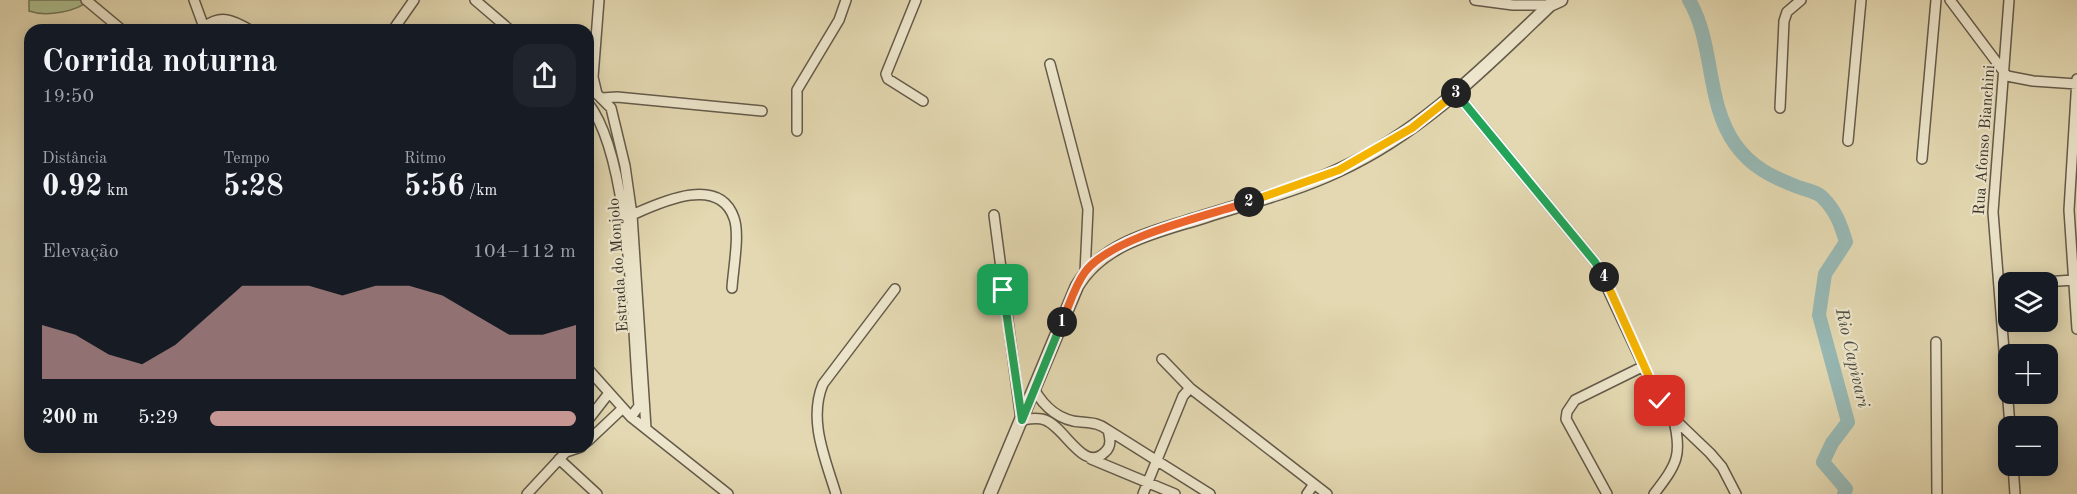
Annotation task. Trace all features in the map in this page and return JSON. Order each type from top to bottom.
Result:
[{"type":"street","points":[[86,0],[115,24]]},
{"type":"street","points":[[194,0],[203,24]]},
{"type":"street","points":[[397,24],[414,0]]},
{"type":"street","points":[[475,0],[503,24]]},
{"type":"street","name":"Estrada do Monjolo","points":[[594,64],[599,0]]},
{"type":"street","points":[[797,131],[797,90],[838,20],[846,0]]},
{"type":"street","points":[[916,0],[887,71],[888,79],[922,101]]},
{"type":"street","points":[[1475,0],[1513,5],[1556,2]]},
{"type":"street","points":[[1780,108],[1784,21],[1787,12],[1801,0]]},
{"type":"street","points":[[1848,141],[1862,0]]},
{"type":"street","name":"Rua Afonso Bianchini","points":[[2002,272],[1993,212],[2009,0]]},
{"type":"street","points":[[990,494],[1077,286],[1085,273],[1114,249],[1148,235],[1339,170],[1412,128],[1456,93],[1556,2]]},
{"type":"street","points":[[1922,159],[1936,4],[1951,2],[2004,73],[2012,79],[2077,84]]},
{"type":"street","points":[[210,24],[214,19],[224,18],[237,24]]},
{"type":"street","points":[[1050,64],[1088,209],[1085,273]]},
{"type":"street","points":[[2077,79],[2068,210],[2077,328]]},
{"type":"street","name":"Estrada do Monjolo","points":[[594,81],[597,94],[607,103],[625,166],[632,216],[646,428]]},
{"type":"street","points":[[1456,93],[1595,262],[1660,401],[1722,467],[1736,494]]},
{"type":"street","points":[[607,103],[622,99],[762,111]]},
{"type":"street","points":[[594,114],[604,131],[618,186],[626,246],[639,406],[631,417]]},
{"type":"street","points":[[632,216],[673,197],[685,195],[713,197],[723,203],[734,218],[732,288]]},
{"type":"street","points":[[994,215],[1022,420]]},
{"type":"street","points":[[2058,281],[2073,280]]},
{"type":"street","points":[[836,494],[819,438],[818,396],[823,384],[895,289]]},
{"type":"street","name":"Rua Afonso Bianchini","points":[[2006,332],[2010,416]]},
{"type":"street","points":[[1936,342],[1937,494]]},
{"type":"street","points":[[1162,359],[1190,388],[1327,494]]},
{"type":"street","points":[[1607,494],[1566,419],[1567,412],[1575,400],[1644,366]]},
{"type":"street","points":[[594,376],[631,417],[728,494]]},
{"type":"street","points":[[1143,494],[1183,396],[1190,388]]},
{"type":"street","points":[[1034,389],[1044,404],[1065,419],[1101,424],[1209,494]]},
{"type":"street","points":[[594,412],[609,393]]},
{"type":"street","points":[[594,435],[623,408]]},
{"type":"street","points":[[1653,494],[1678,459],[1678,437],[1673,417]]},
{"type":"street","points":[[1022,420],[1046,420],[1059,428],[1079,453],[1175,494]]},
{"type":"street","points":[[1086,457],[1096,458],[1104,454],[1110,440],[1108,430]]},
{"type":"street","points":[[527,494],[563,453]]},
{"type":"street","points":[[565,453],[597,494]]},
{"type":"street","points":[[2014,476],[2015,494]]},
{"type":"street","points":[[1307,494],[1314,484]]},
{"type":"green space","points":[[29,0],[89,0],[77,8],[44,14],[29,11]]},
{"type":"waterway","name":"Rio Capivari","points":[[1689,0],[1703,35],[1719,110],[1725,127],[1735,144],[1748,159],[1763,170],[1821,196],[1835,213],[1846,242],[1825,274],[1819,315],[1848,422],[1832,443],[1823,462],[1846,489],[1844,494]]},
{"type":"route","points":[[1003,290],[1022,420],[1077,286],[1091,265],[1114,249],[1148,235],[1304,184],[1339,170],[1393,141],[1429,116],[1456,93],[1595,262],[1604,276],[1660,401]]}]
